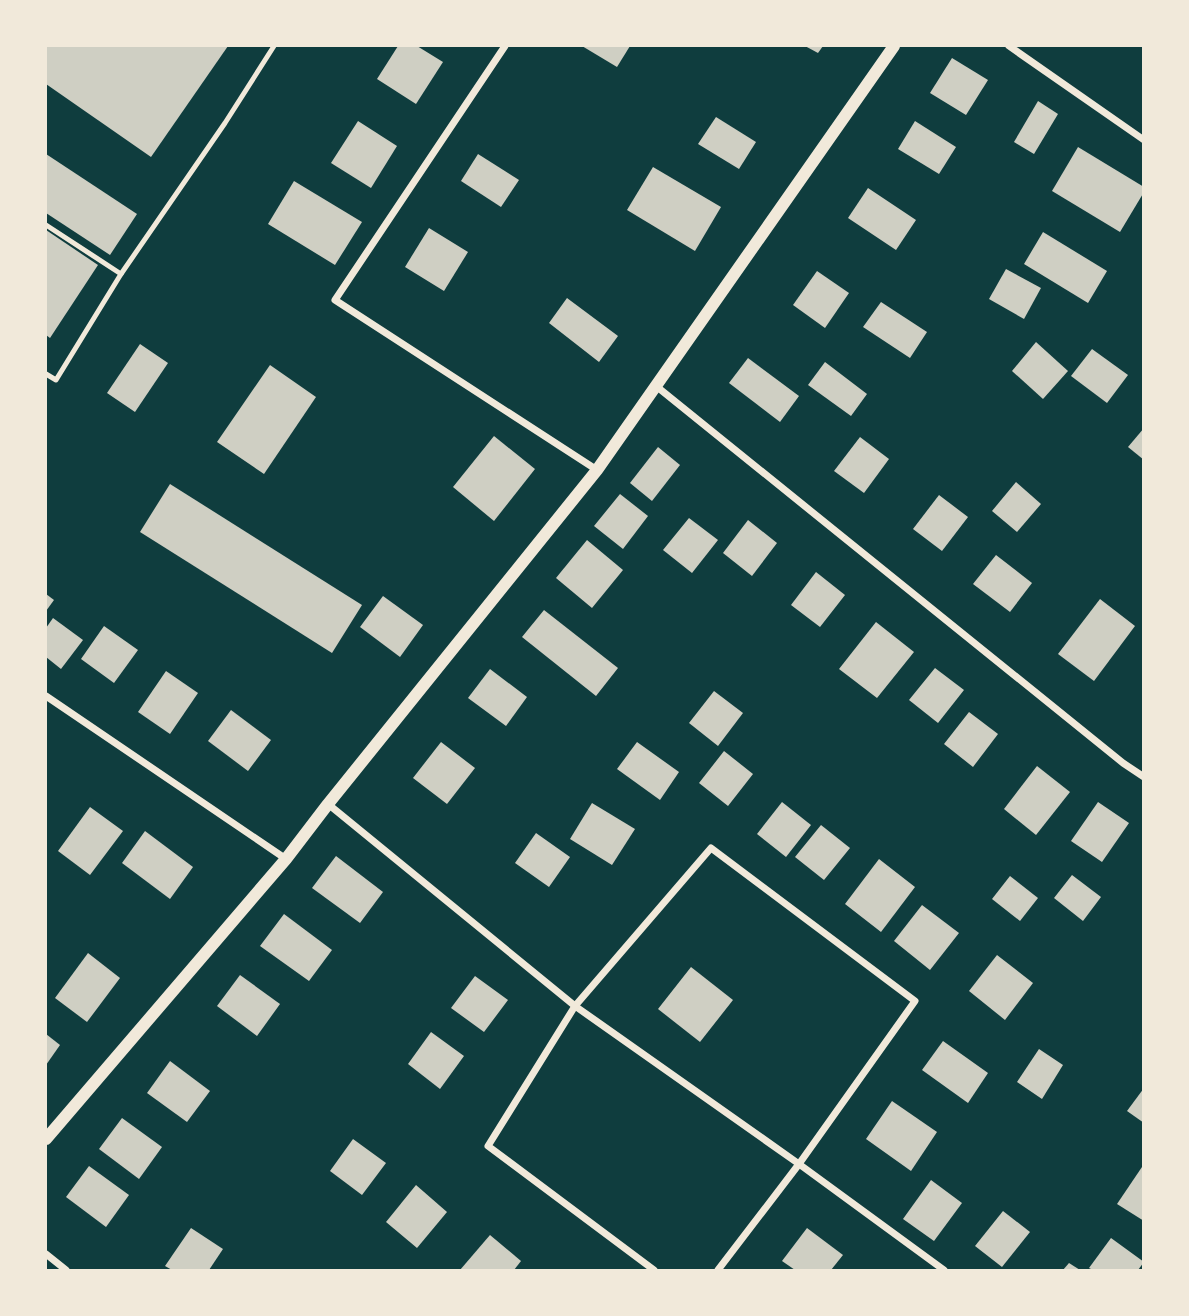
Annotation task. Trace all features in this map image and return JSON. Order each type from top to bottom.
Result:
[{"type":"street","points":[[505,46],[335,300],[597,470]]},
{"type":"street","points":[[46,1139],[286,859],[597,470],[894,46]]},
{"type":"street","points":[[1009,46],[1143,140]]},
{"type":"street","points":[[656,386],[1143,777]]},
{"type":"street","points":[[46,696],[286,859]]},
{"type":"street","points":[[328,804],[575,1006],[944,1270]]},
{"type":"street","points":[[654,1270],[488,1146],[575,1006],[711,848],[915,1001],[799,1164],[718,1270]]},
{"type":"street","points":[[46,1254],[66,1270]]},
{"type":"lane","points":[[46,374],[56,380],[121,275],[274,46]]},
{"type":"lane","points":[[46,225],[121,275]]},
{"type":"building","points":[[46,46],[228,46],[151,157],[46,84]]},
{"type":"building","points":[[398,46],[417,46],[443,62],[416,104],[377,79]]},
{"type":"building","points":[[582,46],[630,46],[617,67]]},
{"type":"building","points":[[805,46],[823,46],[818,53]]},
{"type":"building","points":[[952,58],[988,80],[966,115],[930,93]]},
{"type":"building","points":[[1038,101],[1058,114],[1034,154],[1014,142]]},
{"type":"building","points":[[716,117],[756,142],[739,169],[698,144]]},
{"type":"building","points":[[358,121],[397,146],[371,188],[331,163]]},
{"type":"building","points":[[915,121],[956,147],[939,174],[898,149]]},
{"type":"building","points":[[1078,147],[1144,187],[1144,192],[1120,232],[1052,191]]},
{"type":"building","points":[[46,154],[137,214],[110,255],[46,213]]},
{"type":"building","points":[[478,154],[519,180],[501,207],[461,181]]},
{"type":"building","points":[[653,167],[721,207],[695,251],[627,210]]},
{"type":"building","points":[[294,181],[362,222],[335,265],[268,224]]},
{"type":"building","points":[[868,188],[916,220],[896,250],[848,218]]},
{"type":"building","points":[[429,228],[468,252],[444,291],[405,267]]},
{"type":"building","points":[[46,230],[98,265],[50,338],[46,335]]},
{"type":"building","points":[[1043,232],[1107,271],[1088,303],[1024,264]]},
{"type":"building","points":[[1006,269],[1041,288],[1024,319],[989,299]]},
{"type":"building","points":[[817,271],[849,293],[825,328],[793,305]]},
{"type":"building","points":[[567,298],[618,336],[599,362],[549,323]]},
{"type":"building","points":[[881,302],[927,332],[910,358],[863,327]]},
{"type":"building","points":[[1036,342],[1068,371],[1043,399],[1012,371]]},
{"type":"building","points":[[140,344],[168,363],[135,412],[107,393]]},
{"type":"building","points":[[1092,349],[1128,375],[1107,403],[1071,376]]},
{"type":"building","points":[[748,358],[799,396],[780,422],[729,383]]},
{"type":"building","points":[[825,362],[867,394],[851,416],[808,385]]},
{"type":"building","points":[[270,365],[316,397],[264,474],[217,442]]},
{"type":"building","points":[[1144,428],[1144,460],[1128,447]]},
{"type":"building","points":[[494,436],[535,469],[494,521],[453,487]]},
{"type":"building","points":[[860,437],[889,459],[864,493],[834,471]]},
{"type":"building","points":[[658,447],[680,465],[652,501],[630,483]]},
{"type":"building","points":[[1016,482],[1041,504],[1017,532],[992,511]]},
{"type":"building","points":[[170,484],[362,605],[332,653],[140,532]]},
{"type":"building","points":[[620,494],[648,516],[623,549],[594,526]]},
{"type":"building","points":[[939,495],[968,517],[942,551],[913,529]]},
{"type":"building","points":[[689,518],[718,540],[692,573],[663,550]]},
{"type":"building","points":[[748,520],[777,543],[752,576],[723,553]]},
{"type":"building","points":[[587,540],[623,570],[592,608],[556,578]]},
{"type":"building","points":[[996,555],[1032,583],[1010,612],[973,584]]},
{"type":"building","points":[[816,572],[845,595],[820,627],[791,605]]},
{"type":"building","points":[[46,594],[54,600],[46,611]]},
{"type":"building","points":[[383,596],[423,625],[400,657],[360,627]]},
{"type":"building","points":[[1100,599],[1135,626],[1094,681],[1058,654]]},
{"type":"building","points":[[544,610],[618,668],[596,696],[522,637]]},
{"type":"building","points":[[53,618],[83,640],[61,669],[46,657],[46,628]]},
{"type":"building","points":[[876,622],[914,652],[877,698],[839,669]]},
{"type":"building","points":[[104,626],[138,650],[114,683],[81,659]]},
{"type":"building","points":[[935,668],[964,690],[938,723],[909,700]]},
{"type":"building","points":[[490,669],[527,697],[506,726],[468,698]]},
{"type":"building","points":[[166,671],[198,693],[170,734],[138,712]]},
{"type":"building","points":[[714,691],[743,713],[718,746],[689,723]]},
{"type":"building","points":[[231,710],[271,740],[248,771],[208,741]]},
{"type":"building","points":[[969,712],[998,734],[973,767],[944,744]]},
{"type":"building","points":[[441,742],[475,768],[447,804],[413,778]]},
{"type":"building","points":[[637,742],[679,772],[660,800],[617,769]]},
{"type":"building","points":[[724,751],[753,774],[728,806],[699,783]]},
{"type":"building","points":[[1037,766],[1070,792],[1036,835],[1004,809]]},
{"type":"building","points":[[782,802],[811,825],[786,857],[757,834]]},
{"type":"building","points":[[1098,802],[1129,823],[1102,862],[1071,841]]},
{"type":"building","points":[[592,803],[635,829],[612,865],[570,839]]},
{"type":"building","points":[[90,807],[123,831],[90,875],[58,851]]},
{"type":"building","points":[[821,825],[850,848],[824,880],[795,857]]},
{"type":"building","points":[[145,831],[193,867],[170,899],[122,863]]},
{"type":"building","points":[[536,833],[570,857],[549,887],[515,863]]},
{"type":"building","points":[[336,856],[383,892],[360,923],[312,888]]},
{"type":"building","points":[[879,859],[915,887],[881,932],[845,904]]},
{"type":"building","points":[[1072,875],[1101,897],[1083,921],[1054,898]]},
{"type":"building","points":[[1010,876],[1038,898],[1020,921],[992,899]]},
{"type":"building","points":[[922,905],[959,933],[930,970],[894,941]]},
{"type":"building","points":[[284,914],[332,950],[309,981],[260,946]]},
{"type":"building","points":[[88,953],[120,978],[87,1022],[55,998]]},
{"type":"building","points":[[997,955],[1033,983],[1005,1020],[969,991]]},
{"type":"building","points":[[691,967],[733,1000],[700,1042],[658,1009]]},
{"type":"building","points":[[240,975],[280,1004],[257,1036],[217,1006]]},
{"type":"building","points":[[475,976],[508,1000],[484,1032],[451,1008]]},
{"type":"building","points":[[431,1032],[464,1056],[440,1089],[408,1064]]},
{"type":"building","points":[[46,1034],[60,1045],[46,1065]]},
{"type":"building","points":[[943,1041],[988,1073],[968,1103],[922,1070]]},
{"type":"building","points":[[1039,1049],[1063,1065],[1042,1099],[1017,1082]]},
{"type":"building","points":[[170,1061],[210,1091],[187,1122],[147,1093]]},
{"type":"building","points":[[1144,1088],[1144,1123],[1127,1111]]},
{"type":"building","points":[[892,1101],[937,1132],[911,1171],[866,1139]]},
{"type":"building","points":[[122,1118],[162,1147],[139,1179],[99,1149]]},
{"type":"building","points":[[353,1139],[386,1163],[362,1195],[330,1171]]},
{"type":"building","points":[[1144,1164],[1144,1221],[1117,1204]]},
{"type":"building","points":[[89,1166],[129,1195],[106,1227],[66,1197]]},
{"type":"building","points":[[931,1180],[962,1203],[934,1241],[903,1219]]},
{"type":"building","points":[[416,1185],[447,1212],[417,1248],[386,1222]]},
{"type":"building","points":[[1003,1211],[1030,1232],[1002,1267],[975,1246]]},
{"type":"building","points":[[191,1228],[223,1249],[209,1270],[172,1270],[165,1266]]},
{"type":"building","points":[[807,1228],[843,1255],[831,1270],[795,1270],[782,1261]]},
{"type":"building","points":[[490,1235],[521,1261],[514,1270],[460,1270]]},
{"type":"building","points":[[1111,1238],[1144,1262],[1138,1270],[1089,1268]]},
{"type":"building","points":[[1069,1263],[1080,1270],[1063,1270]]}]
